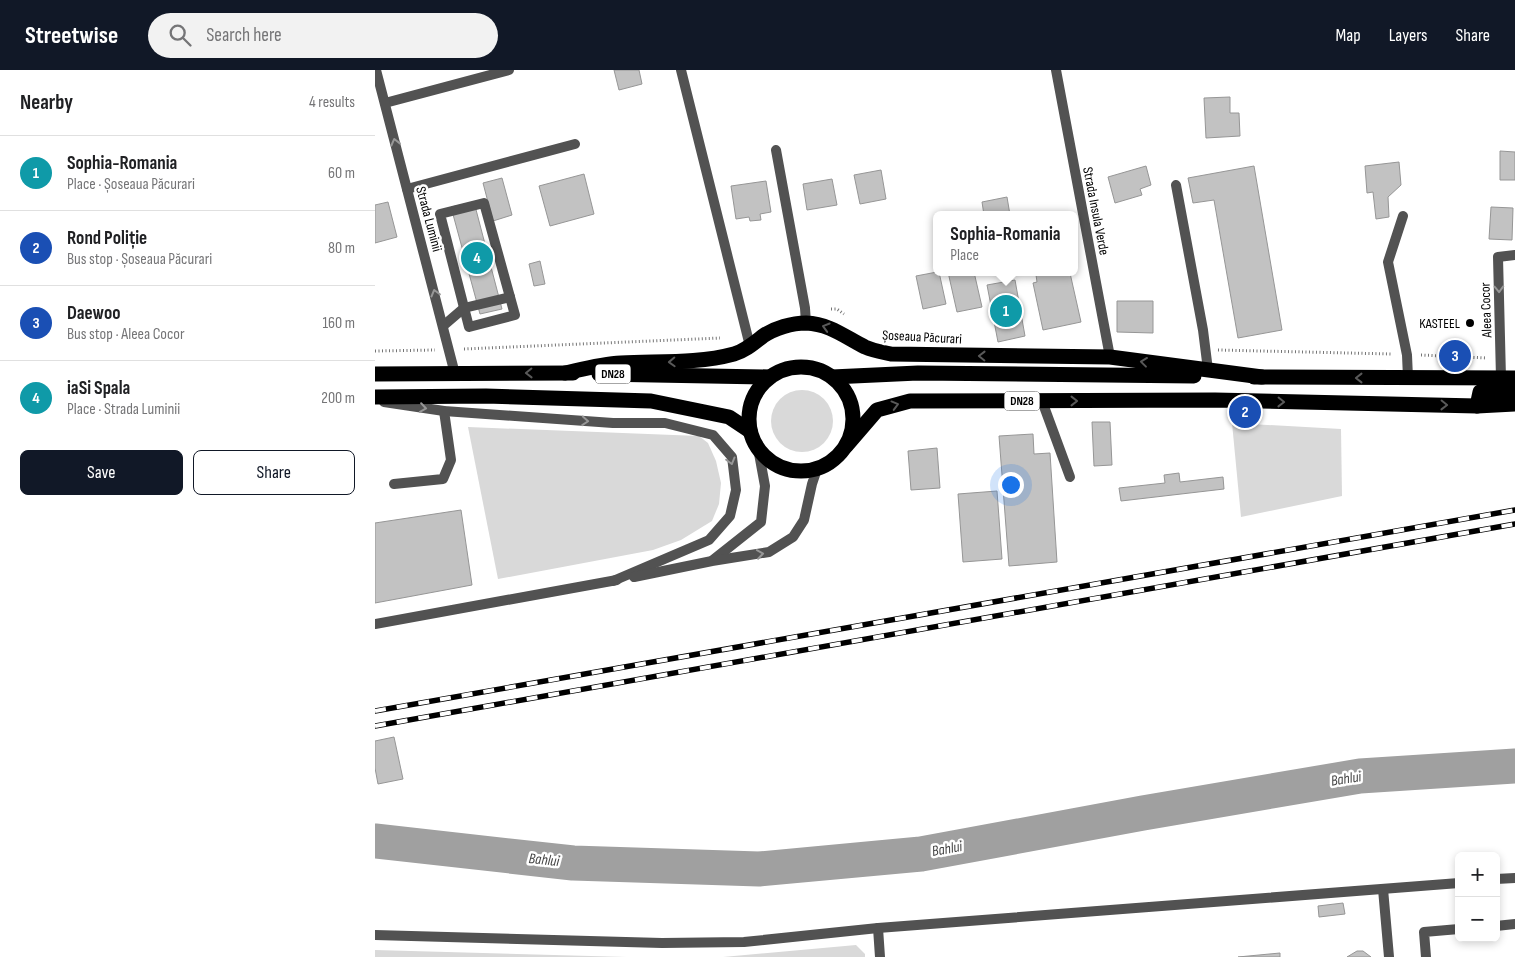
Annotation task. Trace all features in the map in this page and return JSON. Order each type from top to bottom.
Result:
[{"type":"highway","name":"Șoseaua Păcurari","points":[[565,373],[601,365],[715,358],[736,353],[777,329],[806,323],[841,332],[865,347],[891,354],[1111,357],[1262,377]]},
{"type":"highway","name":"DN28","points":[[846,446],[851,434],[853,409],[841,386],[832,377],[808,367],[794,367],[770,377],[758,390],[751,405],[749,422],[750,431],[757,448],[769,460],[784,469],[801,471],[817,469],[834,460],[877,410],[910,401],[1215,400],[1477,406],[1515,404]]},
{"type":"highway","name":"DN28","points":[[375,374],[565,373],[770,377]]},
{"type":"highway","name":"DN28","points":[[832,377],[918,373],[1508,378]]},
{"type":"highway","points":[[1477,406],[1479,392],[1515,390]]},
{"type":"highway","name":"DN28","points":[[375,397],[486,396],[651,401],[729,417],[750,431]]},
{"type":"street","name":"Strada Luminii","points":[[376,70],[455,374]]},
{"type":"street","points":[[385,103],[509,70]]},
{"type":"street","points":[[681,70],[750,346]]},
{"type":"street","name":"Strada Insula Verde","points":[[1056,70],[1111,357]]},
{"type":"street","points":[[407,189],[575,144]]},
{"type":"street","points":[[776,150],[804,299],[806,323]]},
{"type":"street","points":[[1176,185],[1203,330],[1208,370]]},
{"type":"street","points":[[484,203],[515,315],[469,326],[464,308],[439,214],[484,203]]},
{"type":"street","points":[[1403,216],[1388,262],[1407,355],[1408,378]]},
{"type":"street","name":"Aleea Cocor","points":[[1508,378],[1498,257],[1515,255]]},
{"type":"street","points":[[443,326],[464,308],[510,297]]},
{"type":"street","points":[[375,401],[444,411],[613,423],[665,423],[713,435],[732,457],[736,490],[729,516],[709,540],[613,581]]},
{"type":"street","points":[[1042,401],[1070,478]]},
{"type":"street","points":[[394,484],[443,480],[451,460],[444,411]]},
{"type":"street","points":[[712,561],[761,522],[765,486],[757,448]]},
{"type":"street","points":[[375,624],[769,552],[793,537],[804,520],[817,469]]},
{"type":"street","points":[[1500,879],[1515,878]]},
{"type":"street","points":[[375,936],[662,943],[744,942],[878,928],[1455,882]]},
{"type":"street","points":[[1383,889],[1389,957]]},
{"type":"street","points":[[1500,926],[1515,924]]},
{"type":"street","points":[[878,928],[880,957]]},
{"type":"street","points":[[1426,957],[1424,932],[1455,929]]},
{"type":"shaded area","points":[[796,390],[808,390],[824,399],[831,409],[833,421],[831,433],[824,443],[808,452],[796,452],[785,447],[776,438],[771,427],[771,415],[776,404],[785,395]]},
{"type":"shaded area","points":[[1232,423],[1341,429],[1342,496],[1241,517]]},
{"type":"shaded area","points":[[468,427],[699,436],[708,443],[716,461],[721,483],[719,504],[712,521],[681,540],[653,550],[498,579]]},
{"type":"shaded area","points":[[856,945],[865,954],[865,957],[723,957]]},
{"type":"shaded area","points":[[375,950],[627,957],[375,957]]},
{"type":"building","points":[[614,70],[639,70],[642,84],[619,90]]},
{"type":"building","points":[[1230,97],[1230,113],[1239,113],[1240,136],[1206,138],[1204,98]]},
{"type":"building","points":[[1500,151],[1515,152],[1515,180],[1500,180]]},
{"type":"building","points":[[1399,162],[1401,185],[1388,197],[1389,217],[1376,219],[1373,192],[1367,193],[1365,166]]},
{"type":"building","points":[[1146,166],[1151,185],[1140,189],[1142,195],[1115,203],[1108,177]]},
{"type":"building","points":[[1254,166],[1282,330],[1238,338],[1214,200],[1193,203],[1188,178]]},
{"type":"building","points":[[881,170],[886,199],[860,204],[854,175]]},
{"type":"building","points":[[584,174],[594,214],[550,226],[539,186]]},
{"type":"building","points":[[502,178],[512,215],[493,221],[483,183]]},
{"type":"building","points":[[832,179],[837,205],[807,210],[803,184]]},
{"type":"building","points":[[766,181],[771,212],[760,214],[761,220],[750,221],[749,217],[736,219],[731,186]]},
{"type":"building","points":[[1007,197],[1009,211],[983,211],[982,202]]},
{"type":"building","points":[[388,202],[397,237],[375,243],[375,205]]},
{"type":"building","points":[[474,202],[502,309],[480,314],[451,207]]},
{"type":"building","points":[[1491,207],[1513,208],[1512,240],[1489,239]]},
{"type":"building","points":[[540,261],[545,284],[534,286],[529,264]]},
{"type":"building","points":[[933,273],[933,276],[940,276],[946,304],[923,309],[916,276]]},
{"type":"building","points":[[949,276],[975,276],[982,307],[957,312]]},
{"type":"building","points":[[1036,276],[1071,276],[1081,322],[1043,330],[1033,283],[1037,282]]},
{"type":"building","points":[[1015,280],[1025,336],[998,342],[987,285]]},
{"type":"building","points":[[1117,301],[1153,301],[1153,333],[1117,332]]},
{"type":"building","points":[[1092,422],[1110,422],[1112,465],[1094,466]]},
{"type":"building","points":[[1033,434],[1034,454],[1050,453],[1057,562],[1009,566],[999,436]]},
{"type":"building","points":[[937,448],[940,488],[911,490],[908,451]]},
{"type":"building","points":[[1179,473],[1180,482],[1223,477],[1224,489],[1121,501],[1119,488],[1165,483],[1164,475]]},
{"type":"building","points":[[997,491],[1002,559],[963,562],[958,494]]},
{"type":"building","points":[[461,510],[472,585],[375,603],[375,523]]},
{"type":"building","points":[[394,737],[403,779],[378,784],[375,768],[375,741]]},
{"type":"building","points":[[1343,903],[1345,914],[1319,917],[1318,906]]},
{"type":"building","points":[[1357,951],[1363,951],[1371,957],[1347,957]]},
{"type":"building","points":[[1280,953],[1280,957],[1238,957]]},
{"type":"waterway","name":"Bahlui","points":[[375,841],[573,863],[759,869],[921,854],[1143,813],[1360,776],[1515,766]]},
{"type":"railway","points":[[375,711],[1515,510]]},
{"type":"railway","points":[[375,726],[1515,524]]},
{"type":"place","name":"iaSi Spala","points":[[477,258]]},
{"type":"place","name":"Sophia-Romania","points":[[1006,311]]},
{"type":"place","name":"KASTEEL","points":[[1470,323]]},
{"type":"place","name":"Daewoo","points":[[1455,356]]},
{"type":"place","name":"Rond Poliție","points":[[1245,412]]}]
